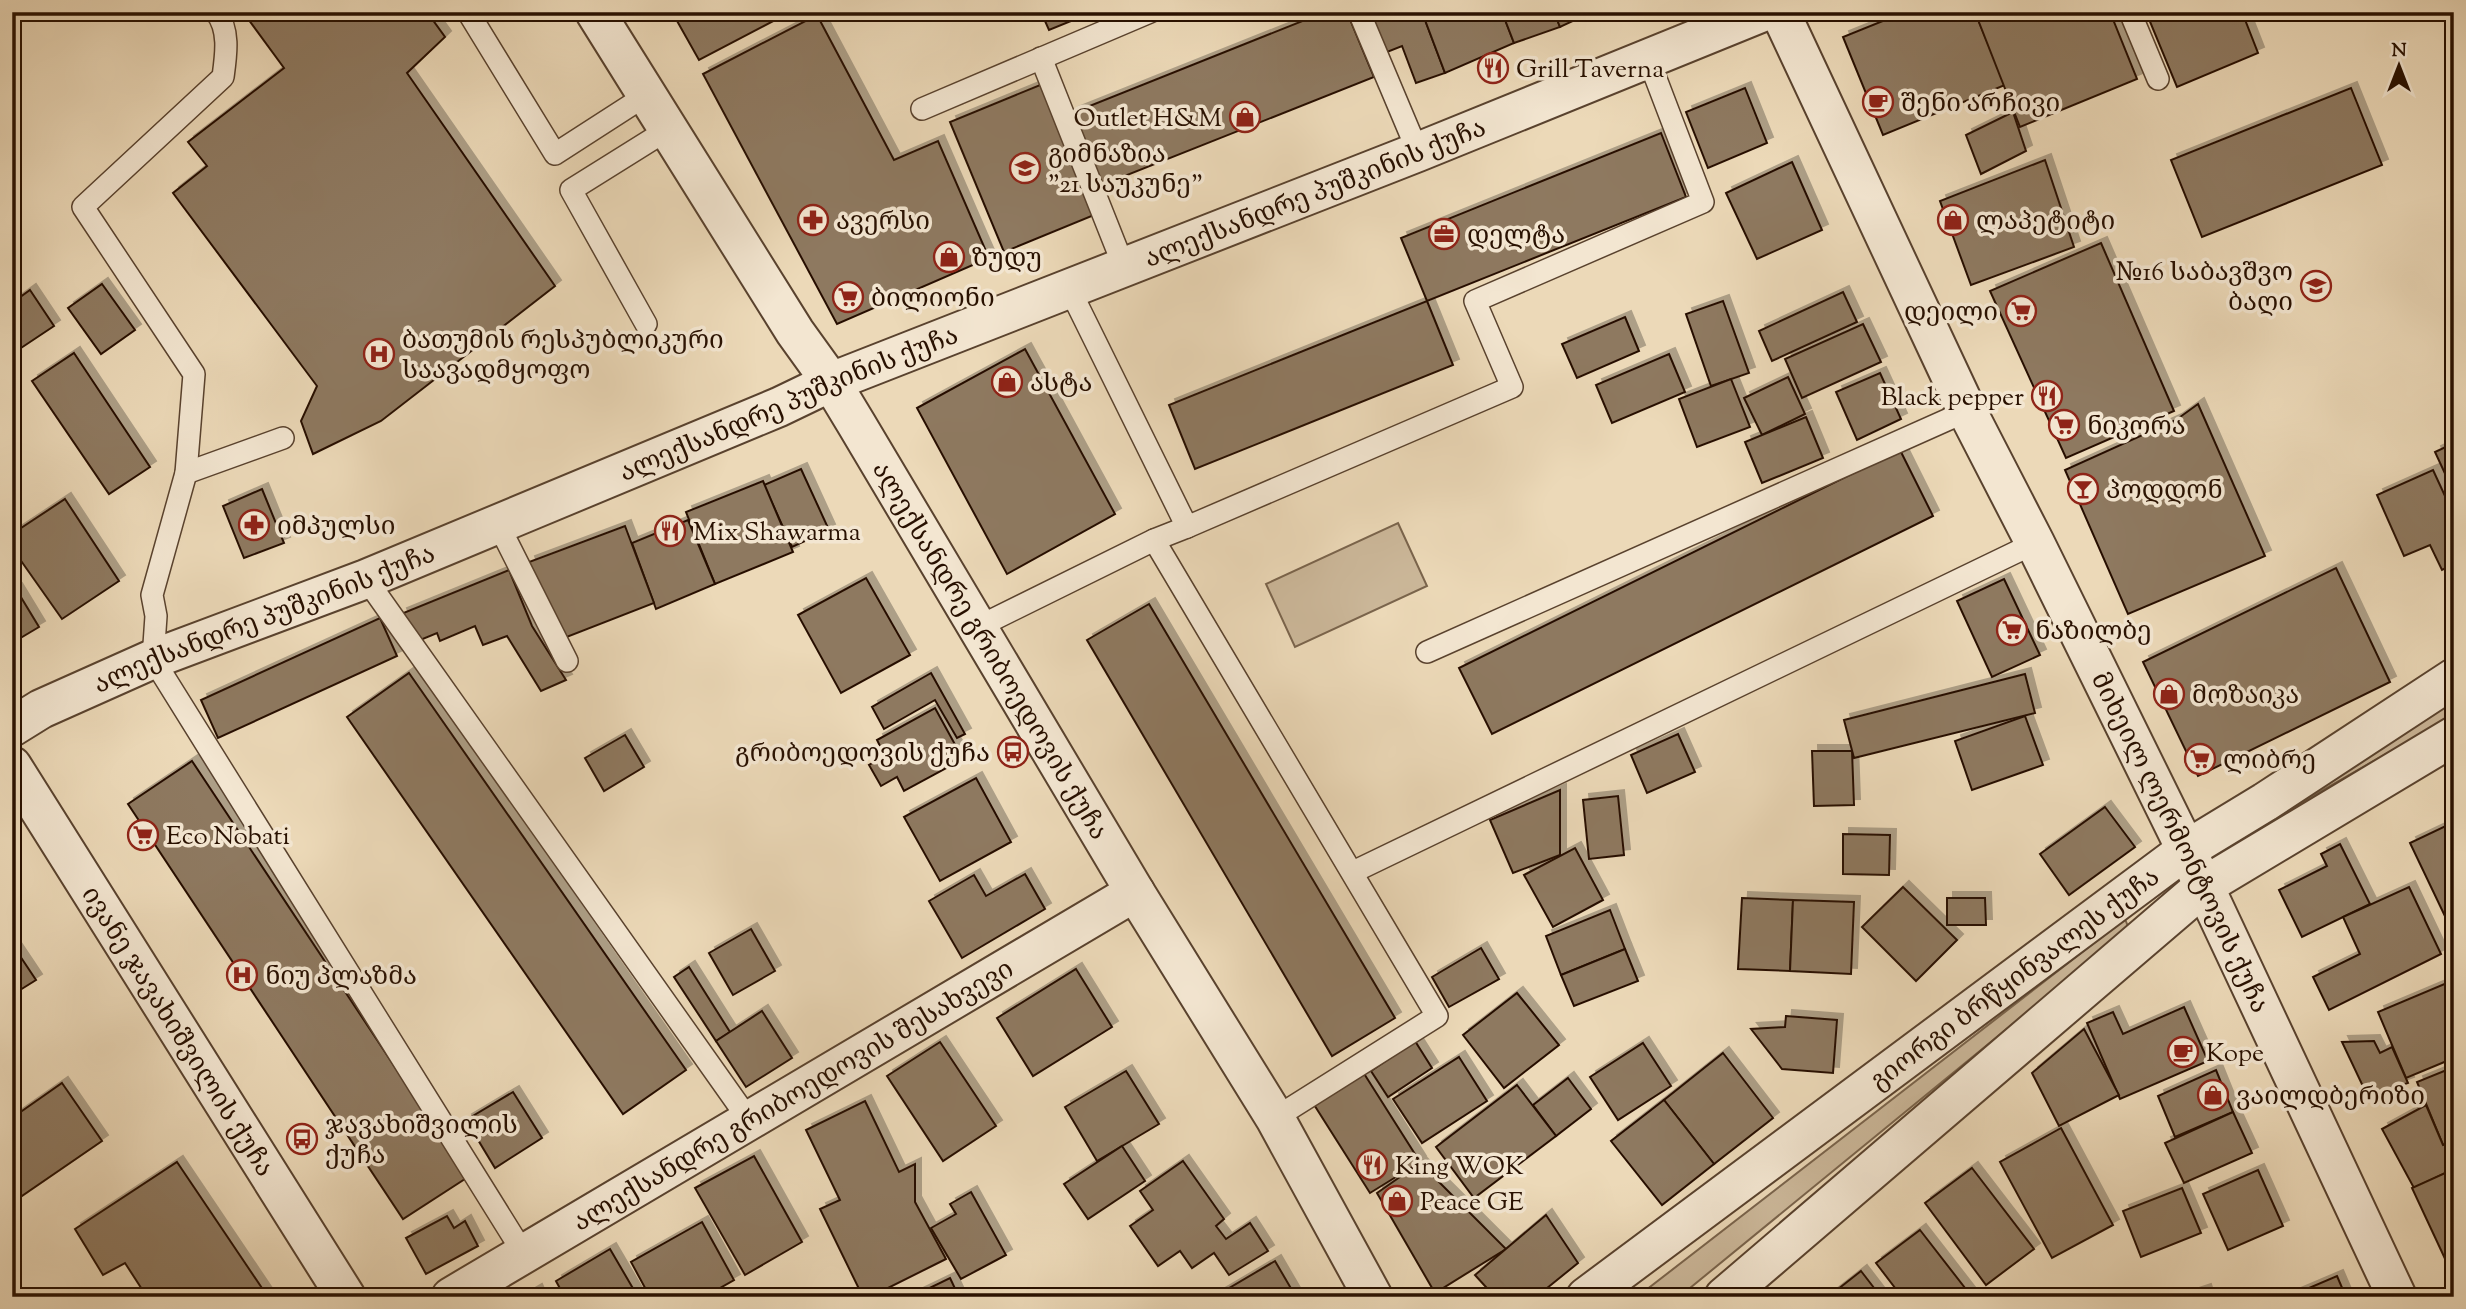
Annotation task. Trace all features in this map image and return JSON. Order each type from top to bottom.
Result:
[{"type":"street","name":"ალექსანდრე გრიბოედოვის ქუჩა","points":[[594,12],[795,332],[831,382],[1135,892],[1275,1118],[1373,1297]]},
{"type":"street","name":"ალექსანდრე პუშკინის ქუჩა","points":[[12,727],[41,709],[153,659],[366,579],[779,407],[831,382],[1418,152],[1763,12]]},
{"type":"street","name":"მიხეილ ლერმონტოვის ქუჩა","points":[[1780,12],[1967,411],[2204,886],[2397,1297]]},
{"type":"street","name":"გიორგი ბრწყინვალეს ქუჩა","points":[[1586,1297],[2186,850],[2265,802],[2454,678]]},
{"type":"street","name":"გიორგი ბრწყინვალეს ქუჩა","points":[[1724,1297],[2204,886],[2454,736]]},
{"type":"street","name":"ივანე ჯავახიშვილის ქუჩა","points":[[12,766],[346,1297]]},
{"type":"street","name":"ალექსანდრე გრიბოედოვის შესახვევი","points":[[451,1297],[1135,892]]},
{"type":"lane","points":[[216,12],[227,48],[223,77],[83,207],[194,374],[186,473],[152,595],[156,616],[153,659],[524,1254]]},
{"type":"lane","points":[[468,12],[555,153],[645,96]]},
{"type":"lane","points":[[922,109],[1150,12]]},
{"type":"lane","points":[[1359,12],[1418,152]]},
{"type":"lane","points":[[2130,12],[2158,79]]},
{"type":"lane","points":[[1041,58],[1124,267]]},
{"type":"lane","points":[[978,627],[1154,540],[1512,387],[1475,301],[1703,202],[1648,58]]},
{"type":"lane","points":[[646,324],[571,190],[667,130]]},
{"type":"lane","points":[[1069,288],[1187,527]]},
{"type":"lane","points":[[1427,652],[1967,411]]},
{"type":"lane","points":[[186,473],[284,438]]},
{"type":"lane","points":[[498,524],[567,661]]},
{"type":"lane","points":[[1154,540],[1437,1016],[1275,1118]]},
{"type":"lane","points":[[1353,872],[2035,543]]},
{"type":"lane","points":[[366,579],[749,1120]]},
{"type":"shaded area","points":[[1398,523],[1427,586],[1295,647],[1266,584]]},
{"type":"shaded area","points":[[2454,696],[2454,715],[2269,821]]},
{"type":"shaded area","points":[[2125,919],[2129,929],[1679,1297],[1637,1297]]},
{"type":"building","points":[[243,12],[427,12],[445,37],[407,73],[555,286],[381,421],[313,454],[301,421],[317,386],[173,193],[207,166],[188,142],[284,68]]},
{"type":"building","points":[[672,12],[779,12],[781,17],[699,60]]},
{"type":"building","points":[[1041,12],[1079,12],[1081,17],[1049,30]]},
{"type":"building","points":[[1325,12],[1347,12],[1374,77],[1102,185],[1072,113]]},
{"type":"building","points":[[1365,12],[1422,12],[1445,73],[1416,83],[1402,46],[1382,54]]},
{"type":"building","points":[[1422,12],[1502,12],[1514,43],[1445,73]]},
{"type":"building","points":[[1502,12],[1554,12],[1560,27],[1514,43]]},
{"type":"building","points":[[1554,12],[1592,12],[1560,27]]},
{"type":"building","points":[[1905,12],[1975,12],[2005,85],[1883,135],[1843,37]]},
{"type":"building","points":[[1975,12],[2110,12],[2137,79],[2020,127]]},
{"type":"building","points":[[2146,12],[2242,12],[2258,53],[2177,87]]},
{"type":"building","points":[[817,15],[894,160],[938,141],[989,258],[837,324],[703,74]]},
{"type":"building","name":"გიმნაზია \"21 საუკუნე\"","points":[[1045,83],[1099,213],[1004,252],[950,122]]},
{"type":"building","points":[[1745,88],[1767,143],[1708,168],[1686,112]]},
{"type":"building","points":[[2351,88],[2382,165],[2202,237],[2171,160]]},
{"type":"building","points":[[2013,112],[2026,151],[1981,174],[1966,135]]},
{"type":"building","points":[[1661,133],[1686,197],[1427,301],[1401,238]]},
{"type":"building","points":[[2045,160],[2074,247],[1971,285],[1940,201]]},
{"type":"building","points":[[1792,162],[1822,230],[1757,259],[1726,193]]},
{"type":"building","points":[[2454,220],[2454,238],[2447,223]]},
{"type":"building","points":[[2101,243],[2174,411],[2066,458],[1990,291]]},
{"type":"building","points":[[102,284],[135,330],[101,354],[68,308]]},
{"type":"building","points":[[30,290],[54,326],[12,354],[12,303]]},
{"type":"building","points":[[1843,292],[1857,322],[1772,361],[1759,331]]},
{"type":"building","points":[[1427,301],[1453,365],[1195,469],[1169,405]]},
{"type":"building","points":[[1723,301],[1749,373],[1711,386],[1686,314]]},
{"type":"building","points":[[1625,317],[1639,351],[1577,378],[1562,344]]},
{"type":"building","points":[[1863,324],[1881,362],[1802,398],[1785,359]]},
{"type":"building","points":[[1025,349],[1115,514],[1007,574],[917,408]]},
{"type":"building","points":[[74,353],[150,467],[109,494],[32,381]]},
{"type":"building","points":[[1669,354],[1685,392],[1612,423],[1596,385]]},
{"type":"building","points":[[1880,373],[1901,419],[1857,440],[1836,392]]},
{"type":"building","points":[[1788,377],[1805,414],[1762,435],[1744,398]]},
{"type":"building","points":[[1731,379],[1750,427],[1697,447],[1679,399]]},
{"type":"building","points":[[2198,404],[2265,556],[2128,614],[2065,470],[2176,420]]},
{"type":"building","points":[[1806,417],[1823,458],[1762,483],[1745,442]]},
{"type":"building","points":[[2454,443],[2454,493],[2435,452]]},
{"type":"building","points":[[1900,450],[1933,516],[1492,734],[1459,668]]},
{"type":"building","points":[[801,469],[829,530],[792,547],[764,485]]},
{"type":"building","points":[[2433,470],[2451,509],[2454,508],[2454,564],[2442,570],[2430,545],[2404,556],[2377,495]]},
{"type":"building","points":[[763,481],[793,552],[715,584],[686,512]]},
{"type":"building","name":"იმპულსი","points":[[262,489],[284,543],[244,558],[223,506]]},
{"type":"building","points":[[65,499],[119,581],[62,619],[12,548],[12,534]]},
{"type":"building","points":[[688,520],[715,584],[656,609],[632,543]]},
{"type":"building","points":[[625,526],[654,603],[559,640],[529,562]]},
{"type":"building","points":[[2336,568],[2390,682],[2198,776],[2143,662]]},
{"type":"building","points":[[509,570],[532,626],[566,680],[541,691],[507,636],[483,645],[475,626],[440,641],[437,633],[413,643],[401,614]]},
{"type":"building","points":[[866,578],[910,655],[841,693],[798,615]]},
{"type":"building","points":[[2004,579],[2040,655],[1992,677],[1957,601]]},
{"type":"building","points":[[16,589],[39,627],[12,643],[12,591]]},
{"type":"building","points":[[1149,604],[1395,1018],[1332,1056],[1087,640]]},
{"type":"building","points":[[380,618],[397,656],[218,738],[201,700]]},
{"type":"building","points":[[409,673],[686,1070],[623,1114],[347,717]]},
{"type":"building","points":[[931,673],[965,734],[957,738],[935,700],[884,729],[872,707]]},
{"type":"building","points":[[2025,674],[2035,713],[1854,758],[1844,720]]},
{"type":"building","points":[[935,708],[963,759],[904,791],[897,777],[881,786],[869,765],[885,756],[877,740]]},
{"type":"building","points":[[2025,716],[2043,765],[1972,790],[1955,741]]},
{"type":"building","points":[[1678,734],[1695,772],[1647,793],[1631,755]]},
{"type":"building","points":[[625,735],[644,767],[604,791],[585,758]]},
{"type":"building","points":[[1812,751],[1852,751],[1854,805],[1814,806]]},
{"type":"building","points":[[192,761],[468,1177],[403,1219],[128,804]]},
{"type":"building","points":[[976,778],[1011,842],[940,881],[904,817]]},
{"type":"building","points":[[1560,790],[1560,855],[1513,873],[1490,820]]},
{"type":"building","points":[[1618,796],[1624,855],[1589,859],[1583,800]]},
{"type":"building","points":[[2105,807],[2135,847],[2069,895],[2040,854]]},
{"type":"building","points":[[2454,822],[2454,935],[2410,843]]},
{"type":"building","points":[[1843,834],[1890,835],[1889,875],[1843,874]]},
{"type":"building","points":[[2340,844],[2370,904],[2302,937],[2279,890],[2327,866],[2321,854]]},
{"type":"building","points":[[1575,848],[1603,900],[1553,927],[1524,875]]},
{"type":"building","points":[[1025,874],[1045,909],[962,958],[929,901],[974,875],[986,896]]},
{"type":"building","points":[[1903,887],[1957,940],[1916,981],[1862,927]]},
{"type":"building","points":[[2409,887],[2441,954],[2329,1010],[2313,977],[2360,954],[2343,917]]},
{"type":"building","points":[[1742,898],[1793,900],[1790,971],[1738,969]]},
{"type":"building","points":[[1947,898],[1985,898],[1986,925],[1947,925]]},
{"type":"building","points":[[1793,900],[1854,902],[1851,974],[1790,971]]},
{"type":"building","points":[[1610,910],[1625,949],[1561,975],[1546,936]]},
{"type":"building","points":[[751,929],[775,971],[733,995],[709,953]]},
{"type":"building","points":[[12,944],[36,980],[12,995]]},
{"type":"building","points":[[1481,948],[1499,979],[1449,1007],[1432,977]]},
{"type":"building","points":[[1625,949],[1638,981],[1574,1006],[1561,975]]},
{"type":"building","points":[[689,967],[730,1032],[716,1041],[674,977]]},
{"type":"building","points":[[1076,969],[1112,1027],[1033,1076],[997,1018]]},
{"type":"building","points":[[2454,980],[2454,1058],[2406,1078],[2378,1012]]},
{"type":"building","points":[[1517,993],[1559,1045],[1504,1088],[1463,1035]]},
{"type":"building","points":[[2184,1007],[2208,1061],[2120,1099],[2087,1023],[2113,1012],[2123,1034]]},
{"type":"building","points":[[762,1011],[792,1058],[746,1087],[716,1041]]},
{"type":"building","points":[[1786,1016],[1837,1020],[1833,1073],[1782,1069],[1751,1029],[1785,1027]]},
{"type":"building","points":[[2084,1029],[2119,1095],[2059,1126],[2032,1073]]},
{"type":"building","points":[[1415,1041],[1432,1068],[1388,1097],[1371,1071]]},
{"type":"building","points":[[2374,1041],[2380,1053],[2392,1047],[2408,1083],[2368,1097],[2342,1042]]},
{"type":"building","points":[[940,1042],[996,1126],[943,1161],[887,1076]]},
{"type":"building","points":[[1643,1043],[1671,1086],[1618,1120],[1590,1077]]},
{"type":"building","points":[[1723,1053],[1773,1118],[1714,1164],[1664,1100]]},
{"type":"building","points":[[1459,1057],[1487,1101],[1422,1143],[1393,1099]]},
{"type":"building","points":[[2454,1067],[2454,1141],[2443,1145],[2417,1082]]},
{"type":"building","points":[[2216,1070],[2233,1112],[2175,1137],[2158,1096]]},
{"type":"building","points":[[1126,1071],[1159,1124],[1097,1161],[1065,1107]]},
{"type":"building","points":[[1363,1072],[1420,1162],[1370,1193],[1313,1103]]},
{"type":"building","points":[[1568,1078],[1591,1109],[1556,1136],[1533,1105]]},
{"type":"building","points":[[62,1083],[102,1141],[16,1200],[12,1194],[12,1118]]},
{"type":"building","points":[[1517,1085],[1556,1136],[1474,1198],[1436,1147]]},
{"type":"building","points":[[513,1092],[542,1138],[495,1168],[466,1120]]},
{"type":"building","points":[[1664,1100],[1714,1164],[1662,1205],[1611,1141]]},
{"type":"building","points":[[865,1101],[899,1172],[915,1164],[915,1202],[946,1259],[870,1297],[863,1297],[820,1209],[840,1200],[806,1130]]},
{"type":"building","points":[[2426,1105],[2443,1145],[2447,1144],[2454,1161],[2454,1169],[2414,1188],[2382,1129]]},
{"type":"building","points":[[2233,1112],[2252,1153],[2184,1183],[2165,1143]]},
{"type":"building","points":[[2061,1128],[2113,1225],[2052,1258],[2000,1162]]},
{"type":"building","points":[[1122,1146],[1145,1181],[1088,1219],[1064,1184]]},
{"type":"building","points":[[754,1156],[802,1242],[745,1275],[695,1188]]},
{"type":"building","points":[[1183,1161],[1224,1219],[1216,1226],[1226,1239],[1250,1223],[1268,1251],[1229,1275],[1214,1253],[1192,1268],[1180,1251],[1158,1266],[1130,1226],[1153,1210],[1140,1191]]},
{"type":"building","points":[[177,1162],[268,1297],[147,1297],[125,1263],[103,1275],[75,1229]]},
{"type":"building","points":[[1420,1163],[1506,1249],[1435,1293],[1377,1193]]},
{"type":"building","points":[[1972,1168],[2034,1249],[1986,1285],[1925,1203]]},
{"type":"building","points":[[2454,1169],[2454,1278],[2412,1188]]},
{"type":"building","points":[[2258,1170],[2283,1226],[2228,1250],[2203,1194]]},
{"type":"building","points":[[2182,1188],[2201,1233],[2141,1257],[2123,1211]]},
{"type":"building","points":[[971,1192],[1006,1255],[961,1279],[931,1228],[956,1214],[950,1204]]},
{"type":"building","points":[[1546,1215],[1578,1263],[1536,1297],[1495,1297],[1475,1275]]},
{"type":"building","points":[[447,1216],[454,1228],[465,1221],[478,1246],[426,1274],[406,1238]]},
{"type":"building","points":[[702,1222],[734,1280],[704,1297],[650,1297],[631,1262]]},
{"type":"building","points":[[1920,1230],[1972,1297],[1902,1297],[1876,1263]]},
{"type":"building","points":[[610,1249],[638,1297],[577,1297],[573,1291],[564,1296],[556,1281]]},
{"type":"building","points":[[1275,1261],[1296,1297],[1214,1297]]},
{"type":"building","points":[[1861,1271],[1881,1297],[1828,1297]]},
{"type":"building","points":[[2337,1276],[2346,1297],[2288,1297]]},
{"type":"building","points":[[950,1278],[959,1297],[911,1297]]},
{"type":"building","points":[[536,1290],[539,1297],[524,1297]]},
{"type":"building","points":[[2205,1290],[2207,1297],[2184,1297]]},
{"type":"place","name":"Grill Taverna","points":[[1493,68]]},
{"type":"place","name":"შენი არჩივი","points":[[1878,102]]},
{"type":"place","name":"Outlet H&M","points":[[1245,117]]},
{"type":"place","name":"გიმნაზია \"21 საუკუნე\"","points":[[1025,168]]},
{"type":"place","name":"ავერსი","points":[[813,220]]},
{"type":"place","name":"ლაპეტიტი","points":[[1953,220]]},
{"type":"place","name":"დელტა","points":[[1444,234]]},
{"type":"place","name":"ზუდუ","points":[[949,257]]},
{"type":"place","name":"№16 საბავშვო ბაღი","points":[[2316,286]]},
{"type":"place","name":"ბილიონი","points":[[848,297]]},
{"type":"place","name":"დეილი","points":[[2021,311]]},
{"type":"place","name":"ბათუმის რესპუბლიკური საავადმყოფო","points":[[379,354]]},
{"type":"place","name":"ასტა","points":[[1007,382]]},
{"type":"place","name":"Black pepper","points":[[2047,396]]},
{"type":"place","name":"ნიკორა","points":[[2064,425]]},
{"type":"place","name":"პოდდონ","points":[[2083,489]]},
{"type":"place","name":"იმპულსი","points":[[254,525]]},
{"type":"place","name":"Mix Shawarma","points":[[670,531]]},
{"type":"place","name":"ნაზილბე","points":[[2012,630]]},
{"type":"place","name":"მოზაიკა","points":[[2169,694]]},
{"type":"place","name":"გრიბოედოვის ქუჩა","points":[[1013,752]]},
{"type":"place","name":"ლიბრე","points":[[2200,759]]},
{"type":"place","name":"Eco Nobati","points":[[143,835]]},
{"type":"place","name":"ნიუ პლაზმა","points":[[242,975]]},
{"type":"place","name":"Kope","points":[[2183,1052]]},
{"type":"place","name":"ვაილდბერიზი","points":[[2213,1095]]},
{"type":"place","name":"ჯავახიშვილის ქუჩა","points":[[302,1139]]},
{"type":"place","name":"King WOK","points":[[1372,1165]]},
{"type":"place","name":"Peace GE","points":[[1397,1201]]}]
